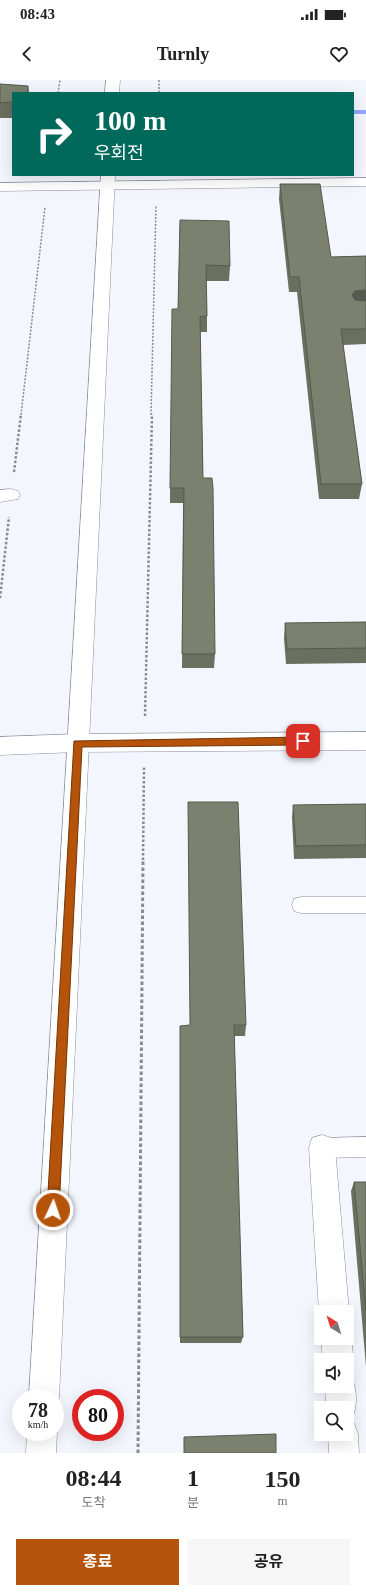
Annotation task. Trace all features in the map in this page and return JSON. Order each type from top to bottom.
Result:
[{"type":"main road","points":[[112,92],[113,80]]},
{"type":"main road","points":[[44,1389],[108,181]]},
{"type":"main road","points":[[0,187],[48,187],[108,181],[157,186],[366,182]]},
{"type":"main road","points":[[0,746],[78,743],[366,740]]},
{"type":"main road","points":[[322,1148],[333,1305]]},
{"type":"main road","points":[[41,1453],[42,1441]]},
{"type":"main road","points":[[343,1441],[344,1453]]},
{"type":"lane","points":[[300,905],[366,905]]},
{"type":"lane","points":[[322,1148],[366,1147]]},
{"type":"path","points":[[58,92],[60,80]]},
{"type":"path","points":[[159,80],[159,92]]},
{"type":"path","points":[[138,1453],[144,742],[157,186]]},
{"type":"path","points":[[0,598],[6,495],[48,187]]},
{"type":"building","points":[[0,84],[28,86],[28,92],[12,92],[12,102],[0,103]]},
{"type":"building","points":[[280,184],[320,184],[331,257],[366,256],[366,290],[355,291],[352,295],[355,300],[366,301],[366,329],[341,329],[362,484],[321,484],[299,277],[290,277]]},
{"type":"building","points":[[180,220],[229,221],[230,266],[206,265],[207,316],[200,317],[203,478],[212,478],[213,488],[215,654],[182,654],[184,488],[170,488],[172,309],[178,309]]},
{"type":"building","points":[[366,622],[366,648],[287,649],[285,623]]},
{"type":"building","points":[[188,802],[238,802],[246,1025],[234,1025],[243,1337],[180,1337],[180,1026],[190,1025]]},
{"type":"building","points":[[366,804],[366,845],[296,846],[293,805]]},
{"type":"building","points":[[354,1182],[366,1182],[366,1311]]},
{"type":"building","points":[[276,1434],[276,1453],[184,1453],[184,1437]]},
{"type":"waterway","points":[[354,112],[366,112]]},
{"type":"route","points":[[53,1210],[68,897],[78,743],[303,741]]}]
